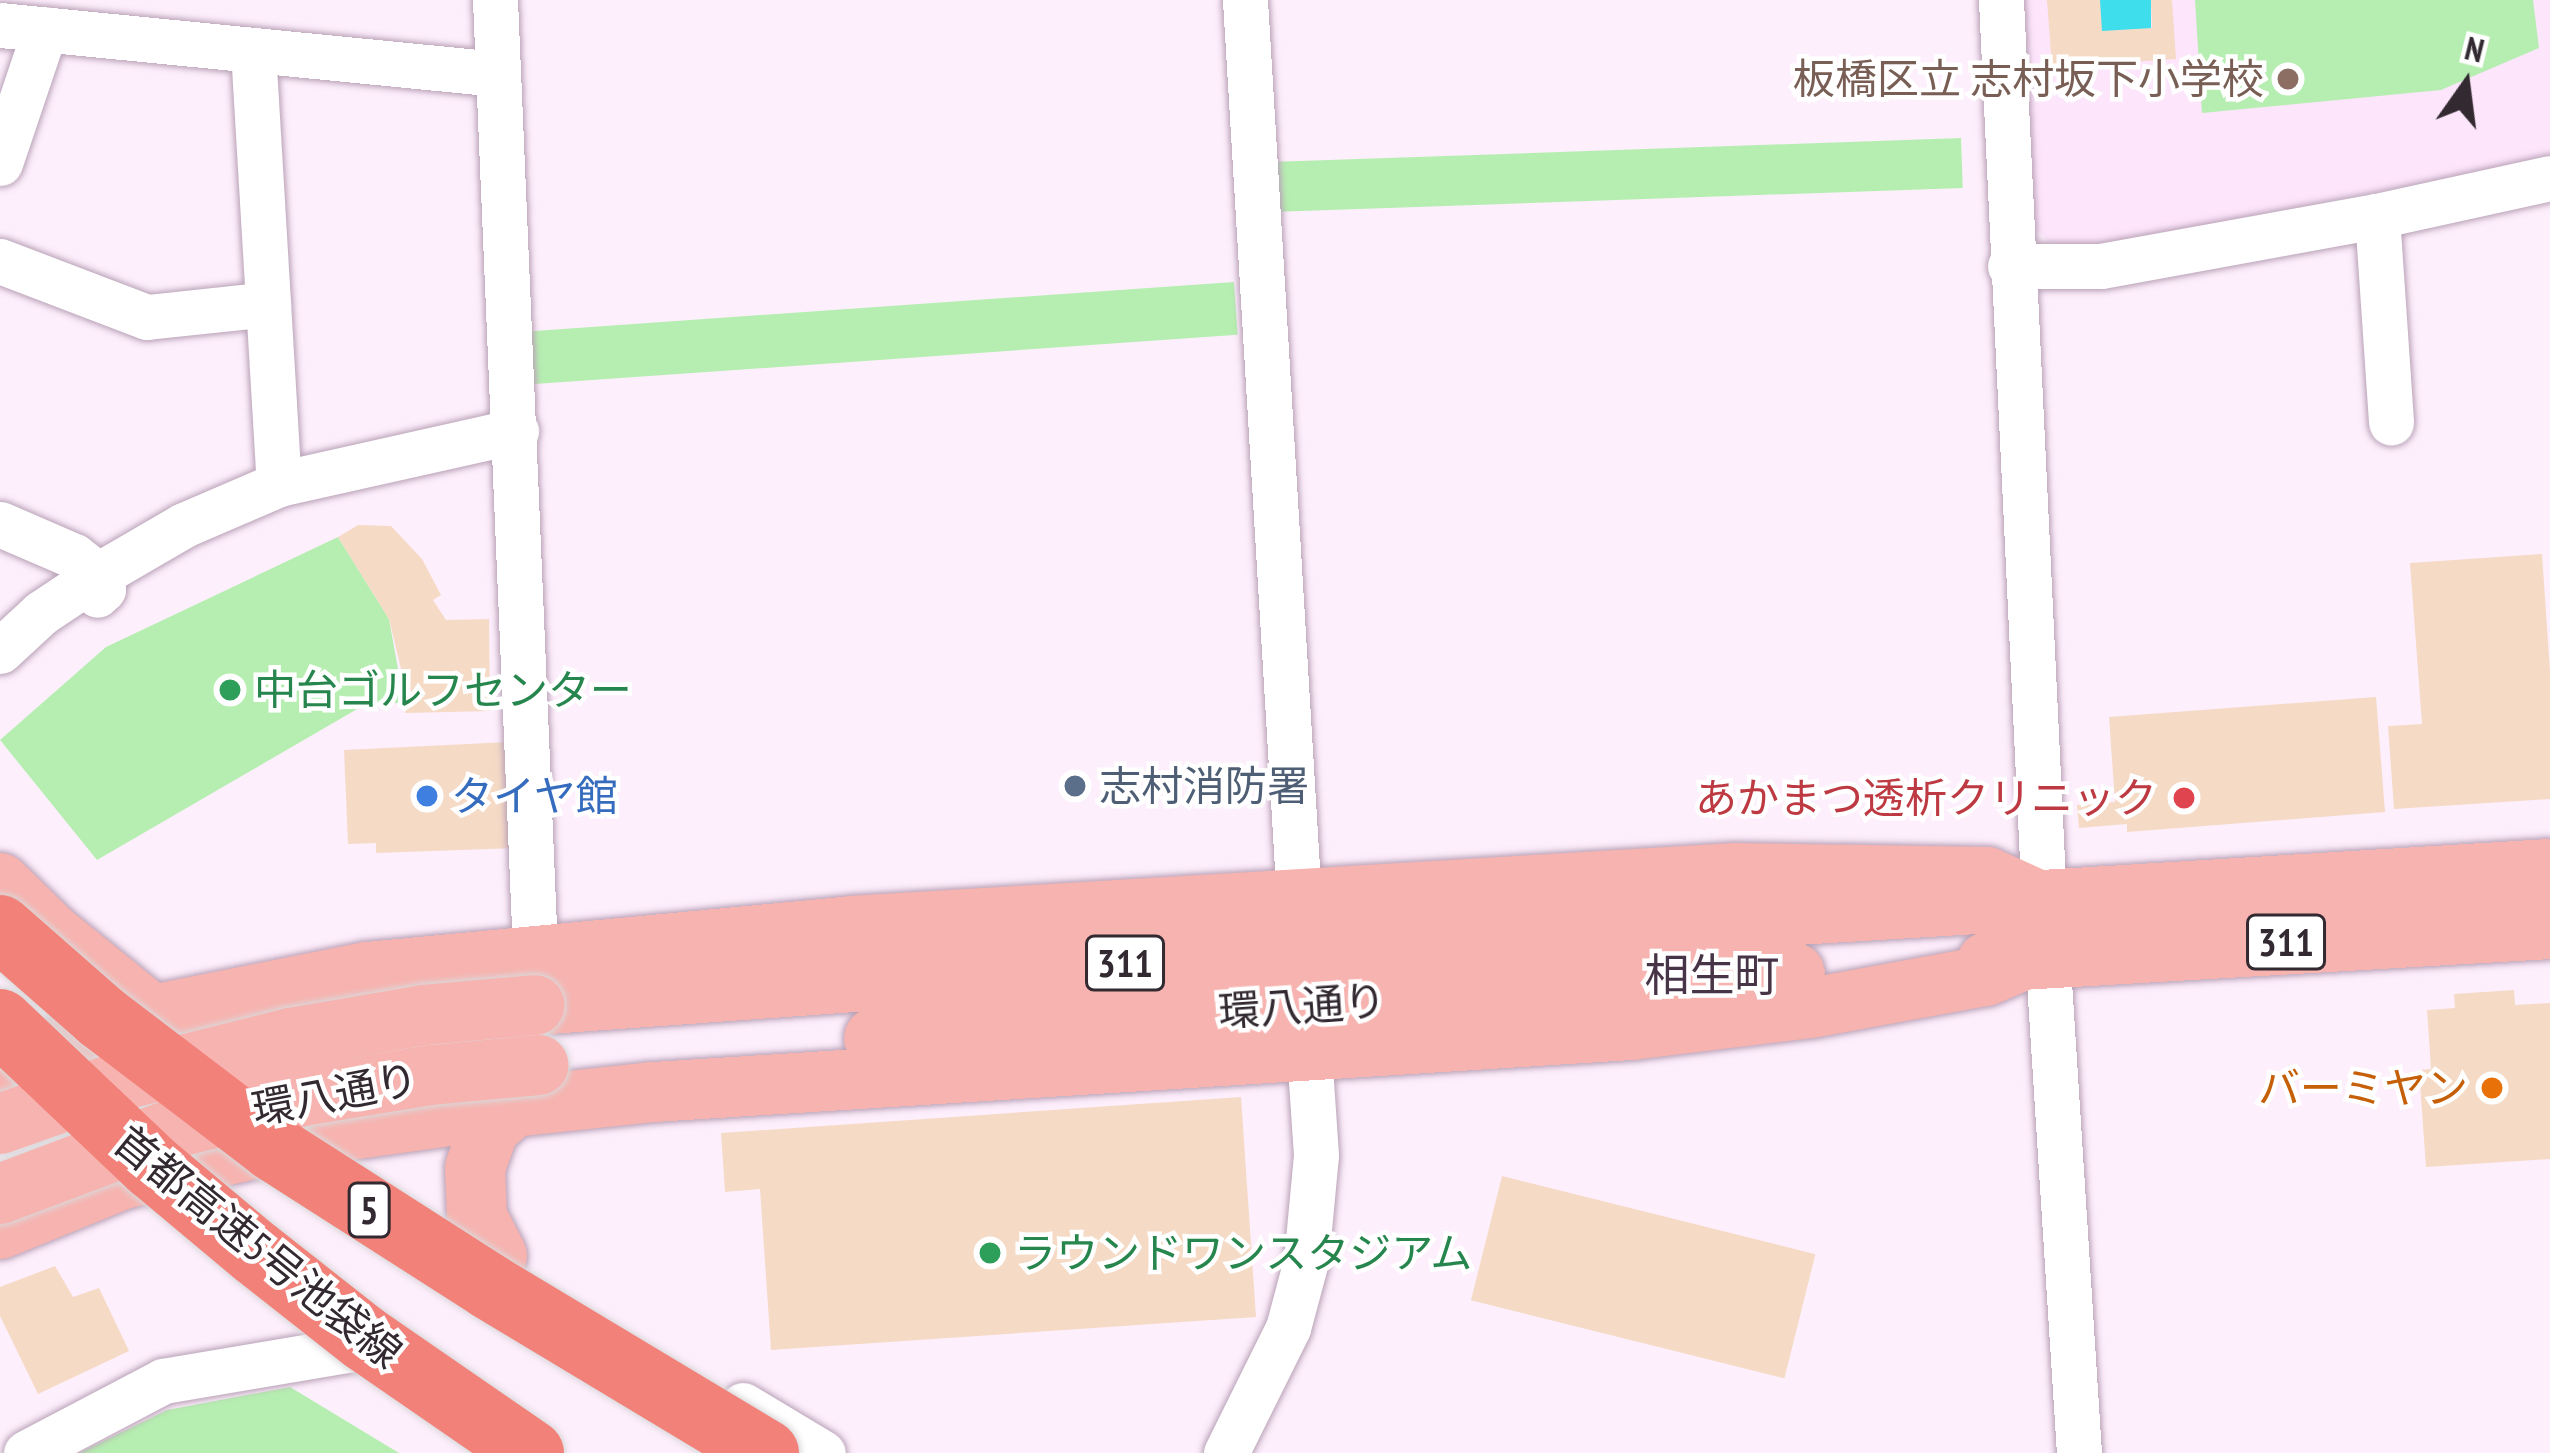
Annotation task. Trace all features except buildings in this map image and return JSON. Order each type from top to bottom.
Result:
[{"type":"highway","name":"首都高速5号池袋線","points":[[0,928],[100,1016],[273,1148],[490,1287],[766,1453]]},
{"type":"highway","name":"首都高速5号池袋線","points":[[0,1022],[153,1166],[256,1253],[364,1338],[531,1453]]},
{"type":"main road","name":"環八通り","points":[[0,1194],[178,1127],[303,1096],[430,1075],[1620,983],[2039,940],[2550,869]]},
{"type":"main road","points":[[0,1229],[124,1179],[314,1135],[654,1092],[1631,1030],[1810,1008],[1986,976],[2039,940],[1987,877],[1860,871],[1736,873],[850,926],[536,952],[367,972],[152,1015],[0,1068],[124,1179]]},
{"type":"main road","points":[[0,883],[51,933],[222,1072],[314,1135]]},
{"type":"main road","name":"環八通り","points":[[0,1124],[206,1057],[424,1015],[1715,920],[2039,940],[2550,929]]},
{"type":"main road","points":[[497,1256],[477,1217],[475,1168],[489,1128],[513,1107]]},
{"type":"street","points":[[495,0],[536,952]]},
{"type":"street","points":[[1245,0],[1299,901]]},
{"type":"street","points":[[2000,0],[2039,940],[2079,1453]]},
{"type":"street","points":[[0,25],[498,74]]},
{"type":"street","points":[[0,163],[46,29]]},
{"type":"street","points":[[253,50],[278,484]]},
{"type":"street","points":[[2010,266],[2101,266],[2377,216],[2550,178]]},
{"type":"street","points":[[2377,216],[2391,423]]},
{"type":"street","points":[[0,261],[147,317],[268,304]]},
{"type":"street","points":[[0,651],[41,613],[98,575],[184,525],[278,484],[516,431]]},
{"type":"street","points":[[0,524],[74,556],[98,575],[104,589],[57,628],[0,689]]},
{"type":"street","points":[[1226,1453],[1288,1328],[1306,1261],[1316,1155],[1309,1053]]},
{"type":"street","points":[[314,1135],[497,1256],[823,1453]]},
{"type":"street","points":[[124,1179],[233,1268],[519,1453]]},
{"type":"street","points":[[26,1453],[163,1381],[352,1349]]},
{"type":"shaded area","name":"板橋区立 志村坂下小学校","points":[[2022,0],[2550,0],[2550,158],[2110,243],[2051,243],[2031,226]]},
{"type":"green space","points":[[2195,0],[2533,0],[2539,48],[2441,90],[2202,113]]},
{"type":"green space","points":[[1961,138],[1963,188],[1279,212],[1277,162]]},
{"type":"green space","points":[[1234,282],[1238,335],[524,385],[521,332]]},
{"type":"green space","name":"中台ゴルフセンター","points":[[338,537],[389,619],[404,702],[359,708],[97,860],[0,740],[106,647]]},
{"type":"green space","points":[[290,1387],[399,1453],[79,1453],[167,1410]]},
{"type":"water","points":[[2100,0],[2151,0],[2151,31],[2100,31]]},
{"type":"place","name":"板橋区立 志村坂下小学校","points":[[2288,79]]},
{"type":"place","name":"中台ゴルフセンター","points":[[230,690]]},
{"type":"place","name":"志村消防署","points":[[1075,786]]},
{"type":"place","name":"タイヤ館","points":[[427,796]]},
{"type":"place","name":"あかまつ透析クリニック","points":[[2184,798]]},
{"type":"place","name":"バーミヤン","points":[[2492,1088]]},
{"type":"place","name":"ラウンドワンスタジアム","points":[[990,1253]]},
{"type":"district","name":"相生町","points":[[1712,975]]}]
